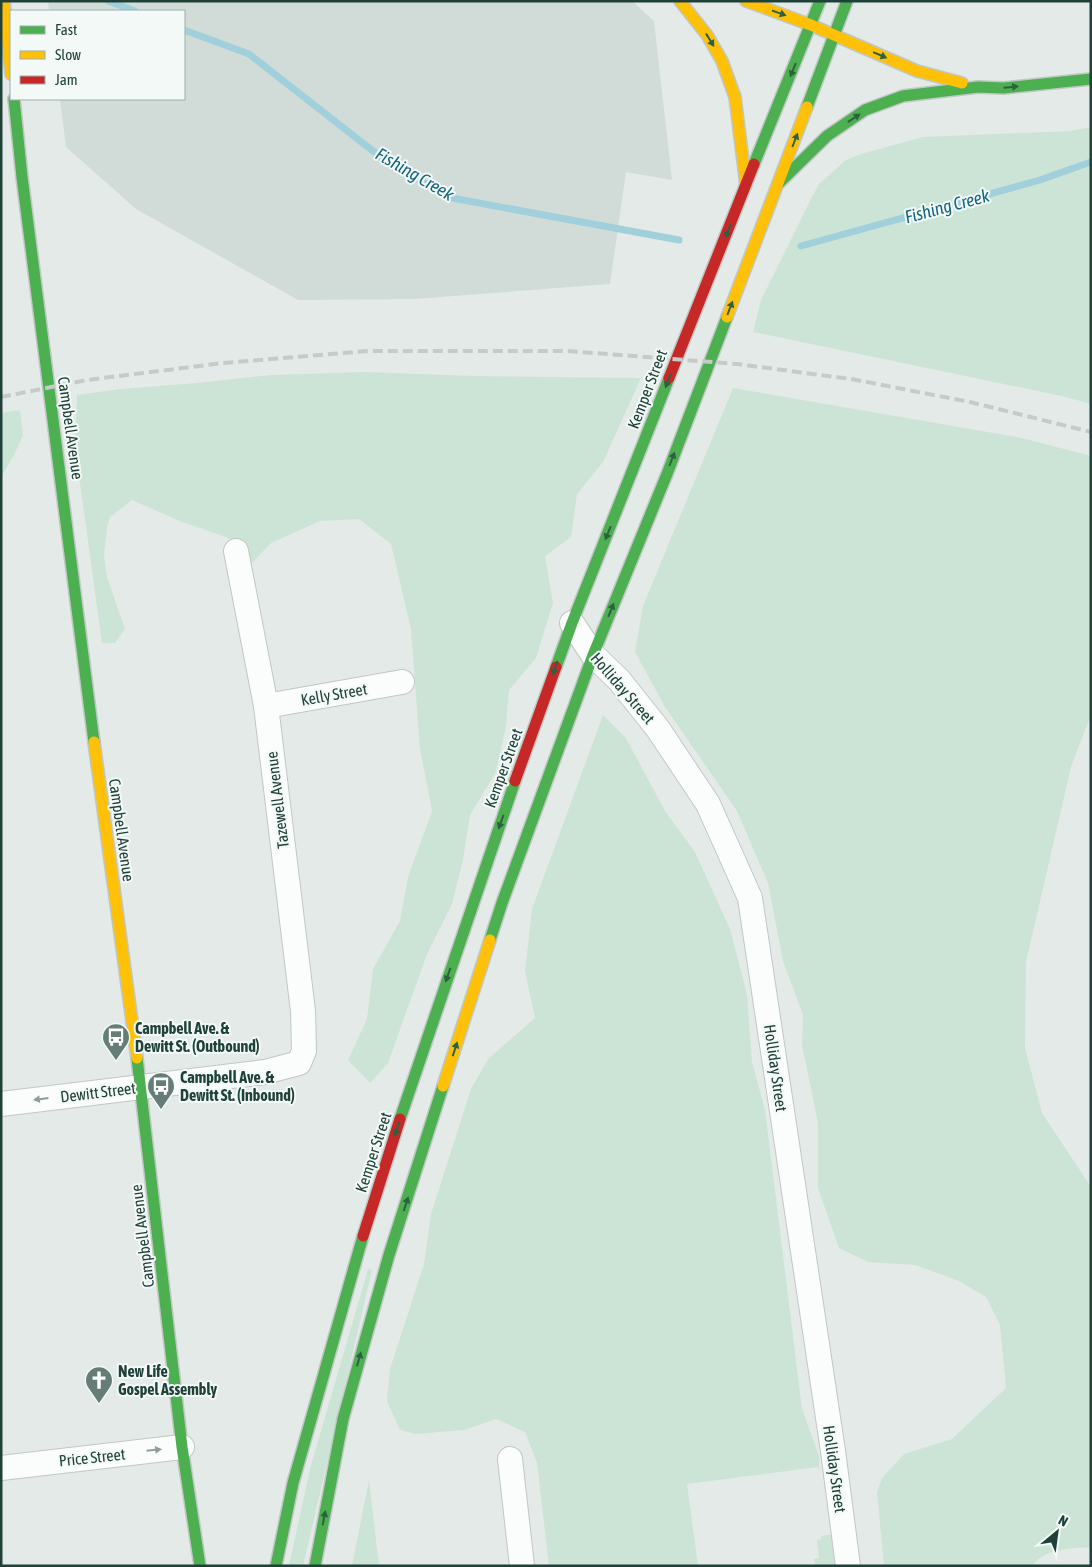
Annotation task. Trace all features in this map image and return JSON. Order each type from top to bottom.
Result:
[{"type":"main road","points":[[680,1],[707,35],[722,61],[735,97],[746,185]]},
{"type":"main road","points":[[746,1],[811,25],[917,71],[978,87]]},
{"type":"main road","name":"Kemper Street","points":[[276,1566],[293,1483],[369,1216],[478,888],[572,622],[820,1]]},
{"type":"main road","points":[[315,1566],[343,1419],[389,1255],[502,903],[593,655],[667,474],[848,1]]},
{"type":"main road","points":[[4,2],[10,64]]},
{"type":"main road","points":[[778,184],[826,136],[865,110],[903,96],[978,87],[1004,88],[1091,79]]},
{"type":"main road","name":"Campbell Avenue","points":[[14,100],[22,177],[93,736],[141,1087],[182,1447],[200,1566]]},
{"type":"street","name":"Tazewell Avenue","points":[[236,551],[266,706],[303,1011],[304,1050]]},
{"type":"street","name":"Holliday Street","points":[[572,622],[593,655],[619,680],[658,729],[708,804],[750,898],[833,1452],[848,1566]]},
{"type":"street","name":"Kelly Street","points":[[266,706],[402,682]]},
{"type":"street","name":"Dewitt Street","points":[[1,1104],[265,1072],[298,1063],[304,1050]]},
{"type":"street","name":"Price Street","points":[[1,1468],[182,1447]]},
{"type":"street","points":[[510,1459],[522,1566]]},
{"type":"shaded area","points":[[48,1],[632,1],[654,21],[672,180],[626,172],[610,284],[414,299],[298,300],[136,209],[66,147],[60,100],[185,100],[185,10],[49,10]]},
{"type":"green space","points":[[1091,127],[1091,404],[1062,396],[753,332],[761,300],[819,184],[846,160],[923,137],[1070,131]]},
{"type":"green space","points":[[365,372],[476,376],[641,378],[603,462],[577,494],[571,537],[545,556],[553,603],[536,658],[509,690],[506,726],[496,772],[470,815],[463,860],[452,904],[427,954],[388,1063],[370,1083],[348,1060],[367,1019],[373,969],[400,921],[408,877],[432,811],[420,749],[411,629],[391,544],[359,519],[320,521],[271,543],[251,564],[231,539],[180,521],[132,500],[110,517],[104,555],[107,577],[125,629],[115,643],[102,643],[75,447],[77,395],[120,389],[271,375]]},
{"type":"green space","points":[[733,388],[1022,438],[1091,456],[1091,715],[1071,767],[1026,962],[1025,1048],[1042,1113],[1091,1187],[1091,1547],[1058,1550],[1043,1556],[1032,1566],[884,1566],[877,1492],[882,1478],[904,1454],[952,1439],[1006,1388],[1000,1325],[986,1297],[959,1281],[915,1265],[868,1262],[839,1248],[818,1188],[818,1123],[802,1045],[803,1015],[783,961],[768,883],[737,811],[665,707],[635,652],[643,606]]},
{"type":"green space","points":[[20,410],[23,435],[1,477],[1,413]]},
{"type":"green space","points":[[603,715],[626,738],[665,811],[695,852],[730,929],[747,994],[752,1062],[765,1110],[802,1409],[819,1456],[819,1472],[818,1467],[687,1484],[698,1566],[549,1566],[537,1463],[525,1432],[496,1419],[464,1430],[415,1434],[400,1430],[387,1401],[390,1369],[424,1264],[431,1214],[471,1089],[488,1059],[535,1018],[525,971],[532,909]]},
{"type":"green space","points":[[368,1269],[372,1270],[303,1566],[289,1566],[310,1469]]},
{"type":"green space","points":[[369,1480],[379,1566],[352,1566]]},
{"type":"green space","points":[[834,1534],[839,1566],[815,1566],[814,1559],[819,1558],[817,1540],[821,1539],[821,1536]]},
{"type":"waterway","name":"Fishing Creek","points":[[108,1],[132,10]]},
{"type":"waterway","name":"Fishing Creek","points":[[185,30],[249,54],[387,162],[452,198],[679,240]]},
{"type":"waterway","name":"Fishing Creek","points":[[801,246],[1040,180],[1091,162]]},
{"type":"railway","points":[[1,397],[87,380],[223,363],[367,351],[568,351],[737,364],[851,379],[970,402],[1091,432]]},
{"type":"traffic: fast","points":[[754,164],[820,1]]},
{"type":"traffic: fast","points":[[807,107],[847,1]]},
{"type":"traffic: fast","points":[[778,184],[827,136],[865,110],[903,96],[978,87],[1004,88],[1091,79]]},
{"type":"traffic: fast","points":[[14,100],[22,177],[94,742]]},
{"type":"traffic: fast","points":[[490,940],[593,655],[667,474],[727,317]]},
{"type":"traffic: fast","points":[[556,667],[669,378]]},
{"type":"traffic: fast","points":[[400,1119],[515,781]]},
{"type":"traffic: fast","points":[[137,1058],[182,1447],[200,1566]]},
{"type":"traffic: fast","points":[[315,1566],[343,1419],[389,1255],[443,1086]]},
{"type":"traffic: fast","points":[[276,1566],[293,1483],[363,1236]]},
{"type":"traffic: slow","points":[[4,1],[10,64]]},
{"type":"traffic: slow","points":[[680,1],[707,35],[722,61],[735,97],[746,185]]},
{"type":"traffic: slow","points":[[746,1],[811,25],[917,71],[962,83]]},
{"type":"traffic: slow","points":[[727,317],[807,107]]},
{"type":"traffic: slow","points":[[94,742],[137,1058]]},
{"type":"traffic: slow","points":[[443,1086],[490,940]]},
{"type":"traffic: jam","points":[[669,378],[754,164]]},
{"type":"traffic: jam","points":[[515,781],[556,667]]},
{"type":"traffic: jam","points":[[363,1236],[400,1119]]},
{"type":"place","name":"Campbell Ave. & Dewitt St. (Outbound)","points":[[116,1061]]},
{"type":"place","name":"Campbell Ave. & Dewitt St. (Inbound)","points":[[161,1110]]},
{"type":"place","name":"New Life Gospel Assembly","points":[[99,1404]]}]
